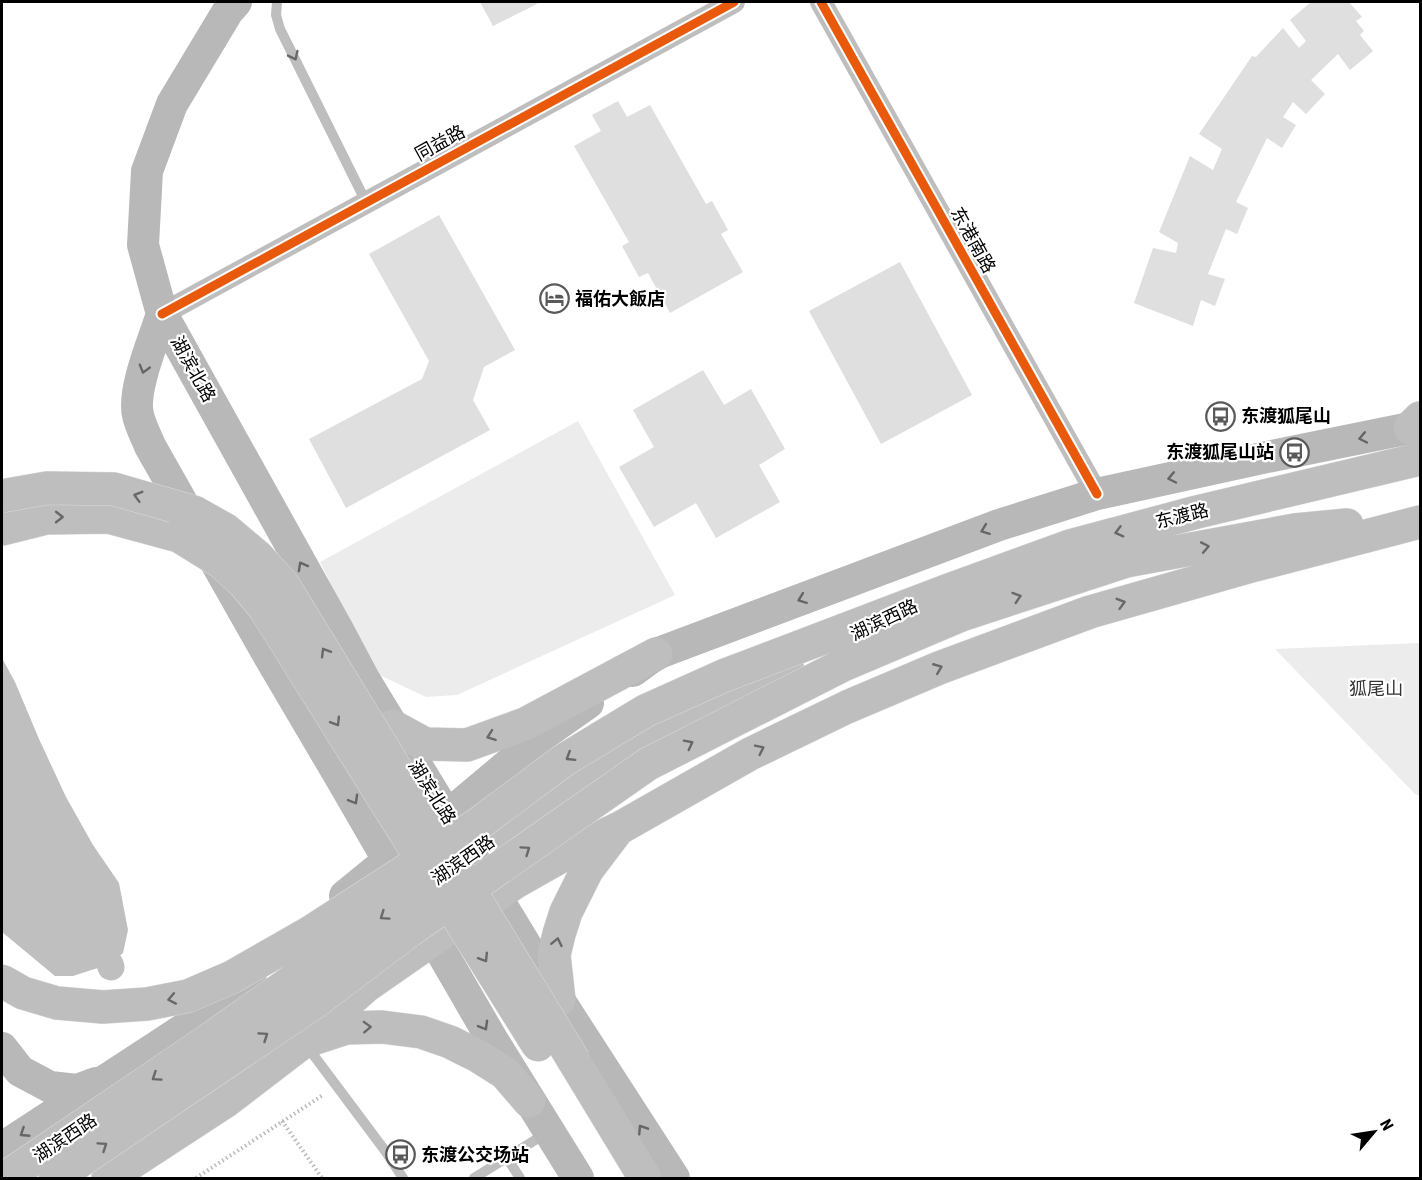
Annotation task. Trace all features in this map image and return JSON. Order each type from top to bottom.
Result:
[{"type":"main road","points":[[162,314],[143,245],[147,171],[172,104],[228,11],[236,2]]},
{"type":"main road","name":"湖滨北路","points":[[162,314],[364,679],[559,1000],[674,1179]]},
{"type":"main road","name":"湖滨北路","points":[[162,314],[144,365],[139,388],[137,413],[150,446],[434,939],[529,1101],[578,1179]]},
{"type":"main road","points":[[392,726],[425,744],[467,745],[525,724],[656,654],[999,525],[1097,494],[1272,456],[1418,429]]},
{"type":"main road","points":[[1197,512],[1418,429]]},
{"type":"main road","name":"东渡路","points":[[955,602],[1070,546],[1197,512],[1420,459]]},
{"type":"main road","points":[[2,496],[47,488],[114,489],[194,512],[226,530],[258,557],[284,586],[645,1179]]},
{"type":"main road","points":[[2,529],[45,518],[109,517],[179,536],[221,561],[244,583],[264,607],[624,1179]]},
{"type":"main road","points":[[108,1179],[226,1101],[303,1042],[366,986],[514,883],[618,829],[750,754],[847,707],[939,668],[1090,612],[1420,521]]},
{"type":"main road","name":"东渡路","points":[[955,602],[1126,561],[1295,530],[1420,521]]},
{"type":"main road","points":[[2,981],[24,993],[57,1003],[114,1006],[147,1004],[188,996],[232,976],[309,933],[478,824],[564,760],[645,711],[723,676],[955,602]]},
{"type":"main road","name":"湖滨西路","points":[[5,1179],[203,1044],[634,738],[955,602]]},
{"type":"main road","name":"湖滨西路","points":[[55,1179],[315,1002],[419,924],[648,764],[843,665],[955,602]]},
{"type":"main road","points":[[269,656],[273,635],[280,621],[291,613],[304,609],[321,614],[338,630]]},
{"type":"main road","points":[[2,1148],[184,1029],[547,732],[656,654]]},
{"type":"main road","points":[[559,1000],[554,955],[558,934],[586,870],[618,829]]},
{"type":"main road","points":[[303,1042],[346,1028],[382,1027],[421,1032],[450,1042],[505,1073],[529,1101]]},
{"type":"main road","points":[[2,1048],[20,1071],[50,1087],[76,1089],[108,1078]]},
{"type":"street","name":"同益路","points":[[162,314],[734,2]]},
{"type":"street","name":"东港南路","points":[[821,2],[1097,494]]},
{"type":"lane","points":[[277,2],[276,15],[280,29],[366,202]]},
{"type":"lane","points":[[303,1042],[386,1152],[403,1179]]},
{"type":"lane","points":[[474,1179],[549,1132]]},
{"type":"lane","points":[[507,1158],[520,1179]]},
{"type":"path","points":[[196,1179],[336,1086]]},
{"type":"path","points":[[282,1121],[322,1179]]},
{"type":"green space","points":[[578,421],[675,595],[457,695],[426,697],[375,673],[320,562]]},
{"type":"green space","name":"狐尾山","points":[[1420,643],[1420,796],[1415,794],[1275,649]]},
{"type":"shaded area","points":[[2,658],[66,797],[93,845],[119,883],[128,930],[123,953],[110,964],[73,976],[55,976],[2,932]]},
{"type":"building","points":[[480,2],[541,2],[493,26]]},
{"type":"building","points":[[1311,2],[1349,2],[1362,17],[1356,21],[1364,31],[1360,35],[1373,51],[1350,70],[1338,54],[1311,80],[1325,94],[1306,114],[1293,102],[1283,117],[1296,125],[1282,148],[1267,138],[1236,202],[1248,208],[1237,234],[1226,229],[1208,274],[1225,279],[1215,306],[1201,300],[1193,326],[1134,303],[1153,248],[1176,253],[1178,243],[1159,232],[1190,156],[1213,170],[1222,149],[1199,134],[1252,56],[1256,57],[1283,28],[1299,48],[1306,41],[1290,20]]},
{"type":"building","points":[[618,101],[627,117],[650,105],[706,204],[712,201],[728,230],[721,234],[743,272],[670,313],[648,273],[639,277],[622,246],[629,242],[574,146],[601,131],[592,115]]},
{"type":"building","points":[[439,215],[515,350],[484,367],[473,400],[490,430],[346,508],[309,439],[422,379],[429,361],[369,254]]},
{"type":"building","points":[[900,262],[972,395],[881,444],[809,311]]},
{"type":"building","points":[[703,370],[724,405],[751,389],[785,449],[759,465],[780,502],[716,538],[696,503],[654,527],[619,467],[654,447],[633,410]]},
{"type":"cycle path","points":[[162,314],[734,2]]},
{"type":"cycle path","points":[[821,2],[1097,494]]},
{"type":"place","name":"福佑大飯店","points":[[554,299]]},
{"type":"place","name":"东渡狐尾山","points":[[1220,416]]},
{"type":"place","name":"东渡狐尾山站","points":[[1295,452]]},
{"type":"place","name":"东渡公交场站","points":[[400,1155]]}]
